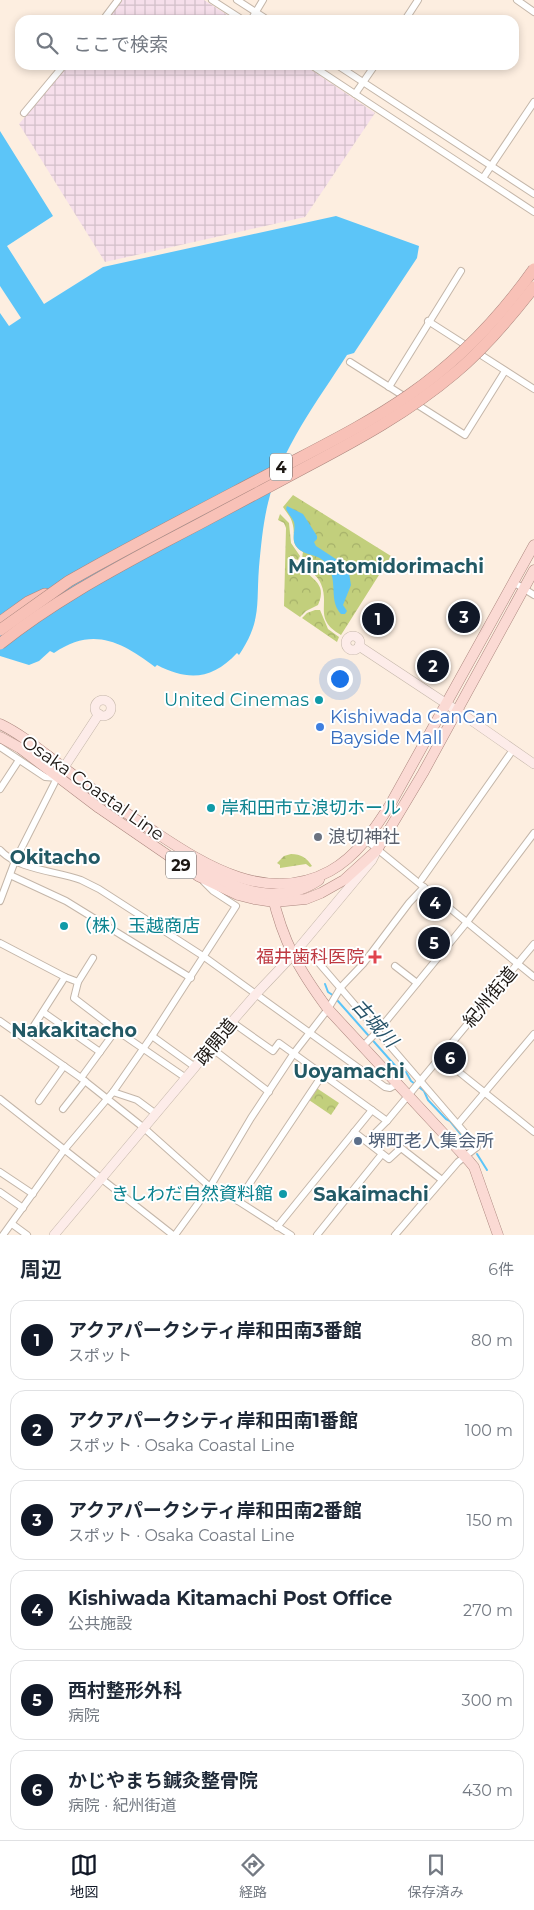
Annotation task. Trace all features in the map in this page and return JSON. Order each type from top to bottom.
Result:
[{"type":"highway","name":"4","points":[[0,622],[28,602],[356,428],[410,394],[450,363],[487,327],[534,269]]},
{"type":"highway","name":"4","points":[[0,644],[46,610],[97,578],[338,450],[412,405],[456,373],[475,355],[534,287]]},
{"type":"highway","name":"4","points":[[0,630],[69,581]]},
{"type":"main road","name":"Osaka Coastal Line","points":[[0,724],[31,743],[110,802],[187,853],[234,876],[270,884],[306,880],[329,871],[350,856],[366,840],[390,805],[534,545]]},
{"type":"main road","name":"Osaka Coastal Line","points":[[0,737],[20,748],[57,778],[198,876],[238,895],[306,899],[332,888],[351,875],[377,850],[414,789],[534,570]]},
{"type":"main road","points":[[187,853],[189,861],[222,880],[273,898],[307,887],[329,871]]},
{"type":"main road","points":[[273,898],[281,931],[292,956],[328,1009],[371,1038],[397,1084],[415,1086],[474,1167],[498,1235]]},
{"type":"street","points":[[106,15],[118,0]]},
{"type":"street","points":[[212,0],[234,15]]},
{"type":"street","points":[[237,0],[260,15]]},
{"type":"street","points":[[254,15],[263,0]]},
{"type":"street","points":[[408,15],[418,0]]},
{"type":"street","points":[[517,0],[534,12]]},
{"type":"street","points":[[24,113],[60,70]]},
{"type":"street","points":[[319,70],[534,212]]},
{"type":"street","points":[[345,70],[534,194]]},
{"type":"street","points":[[355,94],[371,70]]},
{"type":"street","points":[[483,178],[534,102]]},
{"type":"street","points":[[388,387],[461,271]]},
{"type":"street","points":[[428,321],[534,389]]},
{"type":"street","points":[[350,362],[465,435],[505,371]]},
{"type":"street","points":[[513,582],[534,595]]},
{"type":"street","points":[[358,646],[534,764]]},
{"type":"street","points":[[0,901],[15,861],[57,778],[99,714]]},
{"type":"street","points":[[0,747],[45,777],[57,778]]},
{"type":"street","points":[[422,879],[510,754]]},
{"type":"street","points":[[0,789],[19,760]]},
{"type":"street","points":[[371,1038],[467,922],[534,833]]},
{"type":"street","points":[[366,840],[534,977]]},
{"type":"street","points":[[0,850],[15,861],[81,880],[98,889],[204,956],[386,1087],[390,1088],[397,1084]]},
{"type":"street","name":"疎開道","points":[[54,1235],[210,1047],[292,956],[371,861],[377,850]]},
{"type":"street","points":[[10,875],[66,901],[191,978]]},
{"type":"street","points":[[2,1235],[12,1224],[64,1150],[113,1092],[191,978],[236,906],[213,891],[198,876]]},
{"type":"street","points":[[0,1098],[174,1235],[210,1186],[268,1092],[308,1032],[328,1009],[341,987],[363,964],[409,903],[424,887]]},
{"type":"street","points":[[0,943],[78,982]]},
{"type":"street","name":"紀州街道","points":[[368,1141],[387,1121],[534,944]]},
{"type":"street","points":[[93,958],[78,982],[74,998],[116,1030],[186,1078]]},
{"type":"street","points":[[318,962],[341,987],[371,1038],[415,1086],[458,1124],[477,1148],[465,1156],[442,1180],[395,1235]]},
{"type":"street","points":[[395,966],[417,983]]},
{"type":"street","points":[[26,1038],[65,977]]},
{"type":"street","points":[[43,1012],[100,1052]]},
{"type":"street","points":[[0,1020],[107,1098],[210,1186],[238,1201],[288,1234]]},
{"type":"street","points":[[232,1022],[273,1051],[279,1043],[387,1121]]},
{"type":"street","points":[[63,1109],[116,1030]]},
{"type":"street","points":[[458,1124],[534,1034]]},
{"type":"street","points":[[152,1036],[195,1067]]},
{"type":"street","points":[[210,1047],[268,1092]]},
{"type":"street","points":[[440,1056],[534,1132]]},
{"type":"street","points":[[39,1101],[64,1066]]},
{"type":"street","points":[[238,1201],[323,1074]]},
{"type":"street","points":[[113,1092],[137,1100],[156,1114]]},
{"type":"street","points":[[277,1227],[372,1110]]},
{"type":"street","points":[[354,1132],[389,1159],[401,1148],[442,1180]]},
{"type":"street","points":[[317,1235],[382,1154]]},
{"type":"street","points":[[0,1172],[33,1194]]},
{"type":"street","points":[[0,1192],[22,1208]]},
{"type":"street","points":[[12,1224],[27,1235]]},
{"type":"shaded area","points":[[122,0],[204,0],[227,15],[109,15]]},
{"type":"shaded area","points":[[64,70],[311,70],[375,113],[305,217],[105,262],[19,124]]},
{"type":"green space","points":[[293,495],[391,556],[341,635],[327,623],[321,584],[303,562],[303,552],[298,549],[294,542],[290,516],[283,507]]},
{"type":"green space","points":[[280,514],[289,523],[291,543],[300,556],[298,560],[290,556],[290,562],[300,563],[319,585],[321,591],[318,605],[306,611],[300,617],[284,606],[286,528],[284,523],[278,520]]},
{"type":"green space","points":[[320,610],[328,629],[339,637],[337,642],[302,618],[307,613]]},
{"type":"green space","points":[[291,854],[303,857],[312,866],[310,867],[306,864],[280,868],[280,865],[277,863],[284,856]]},
{"type":"green space","points":[[315,1087],[339,1103],[331,1115],[306,1098]]},
{"type":"water","points":[[0,131],[53,216],[7,246],[44,304],[103,267],[336,216],[419,246],[417,258],[354,353],[347,355],[291,444],[274,483],[266,511],[262,535],[255,622],[239,655],[237,653],[228,662],[209,673],[199,675],[179,674],[157,665],[155,667],[131,650],[107,640],[82,640],[54,653],[50,651],[39,661],[29,665],[0,656],[0,313],[9,326],[21,318],[0,286]]},
{"type":"water","points":[[287,506],[303,514],[317,536],[314,542],[316,546],[348,567],[351,585],[343,605],[347,611],[345,614],[341,614],[334,599],[332,578],[328,566],[324,561],[300,550],[296,546],[294,522],[286,509]]},
{"type":"waterway","name":"古城川","points":[[325,984],[328,992],[334,996]]},
{"type":"waterway","name":"古城川","points":[[337,1000],[399,1070],[406,1072],[411,1081],[424,1091],[428,1100],[450,1121],[468,1143]]},
{"type":"waterway","name":"古城川","points":[[477,1154],[487,1170]]},
{"type":"place","name":"アクアパークシティ岸和田南2番館","points":[[464,617]]},
{"type":"place","name":"アクアパークシティ岸和田南3番館","points":[[378,619]]},
{"type":"place","name":"アクアパークシティ岸和田南1番館","points":[[433,666]]},
{"type":"place","name":"United Cinemas","points":[[319,700]]},
{"type":"place","name":"Kishiwada CanCan Bayside Mall","points":[[320,727]]},
{"type":"place","name":"岸和田市立浪切ホール","points":[[211,808]]},
{"type":"place","name":"浪切神社","points":[[318,837]]},
{"type":"place","name":"Kishiwada Kitamachi Post Office","points":[[435,903]]},
{"type":"place","name":"（株）玉越商店","points":[[64,926]]},
{"type":"place","name":"西村整形外科","points":[[434,943]]},
{"type":"place","name":"福井歯科医院","points":[[375,957]]},
{"type":"place","name":"かじやまち鍼灸整骨院","points":[[450,1058]]},
{"type":"place","name":"堺町老人集会所","points":[[358,1141]]},
{"type":"place","name":"きしわだ自然資料館","points":[[283,1194]]},
{"type":"district","name":"Minatomidorimachi","points":[[386,566]]},
{"type":"district","name":"Okitacho","points":[[55,857]]},
{"type":"district","name":"Nakakitacho","points":[[74,1030]]},
{"type":"district","name":"Uoyamachi","points":[[349,1071]]},
{"type":"district","name":"Sakaimachi","points":[[371,1194]]}]
